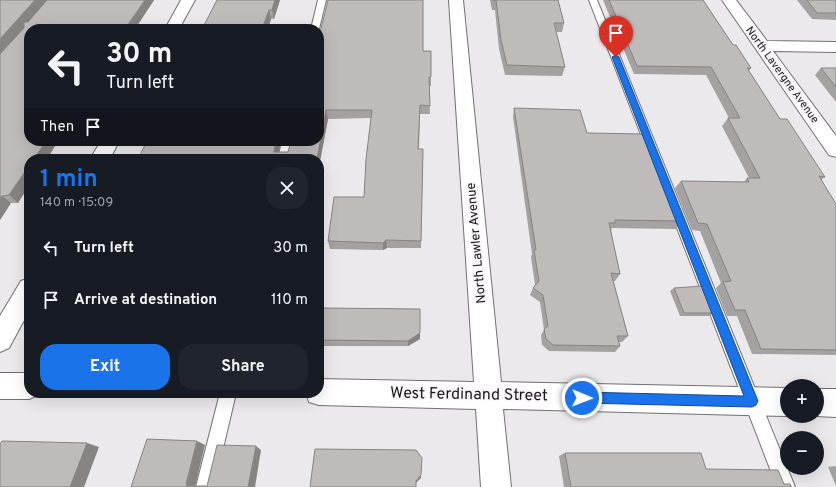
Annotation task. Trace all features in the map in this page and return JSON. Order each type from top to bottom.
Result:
[{"type":"street","points":[[175,24],[188,0]]},
{"type":"street","name":"North Lawler Avenue","points":[[456,0],[496,487]]},
{"type":"street","name":"North Lavergne Avenue","points":[[729,0],[836,150]]},
{"type":"street","points":[[761,46],[836,47]]},
{"type":"street","points":[[0,340],[24,297]]},
{"type":"street","points":[[0,386],[24,386]]},
{"type":"street","name":"West Ferdinand Street","points":[[324,392],[780,402]]},
{"type":"street","points":[[824,402],[836,403]]},
{"type":"lane","points":[[316,24],[322,0]]},
{"type":"lane","points":[[593,0],[786,487]]},
{"type":"lane","points":[[205,487],[227,398]]},
{"type":"building","points":[[0,0],[35,0],[0,39]]},
{"type":"building","points":[[47,0],[145,0],[128,24],[24,24],[24,22],[28,22]]},
{"type":"building","points":[[217,0],[275,0],[272,10],[269,10],[264,24],[205,24]]},
{"type":"building","points":[[328,0],[423,0],[423,51],[431,51],[431,77],[429,77],[430,106],[420,105],[418,149],[423,149],[421,241],[386,240],[383,243],[328,241],[334,197],[364,197],[366,159],[372,110],[326,110],[324,121],[324,24],[322,24]]},
{"type":"building","points":[[496,0],[558,0],[564,23],[554,23],[565,67],[507,65],[501,40]]},
{"type":"building","points":[[609,0],[703,0],[733,45],[736,45],[751,68],[747,68],[780,119],[787,119],[825,177],[819,176],[836,204],[836,350],[761,349],[745,310],[735,310],[723,282],[731,281],[707,224],[698,223],[681,181],[749,182],[747,178],[760,178],[728,118],[740,118],[711,67],[637,66]]},
{"type":"building","points":[[807,0],[836,0],[836,13],[817,13]]},
{"type":"building","points":[[24,28],[24,146],[43,146],[37,154],[24,154],[24,173],[9,195],[2,196],[0,198],[0,54]]},
{"type":"building","points":[[821,68],[836,68],[836,87]]},
{"type":"building","points":[[514,108],[580,110],[587,133],[644,134],[662,180],[665,180],[682,221],[615,220],[615,223],[609,223],[620,274],[611,273],[628,336],[617,336],[620,346],[553,345],[546,339],[544,329],[548,326],[543,295],[533,288],[539,281],[534,250],[536,250]]},
{"type":"building","points":[[144,146],[275,146],[274,152],[288,152],[290,146],[319,146],[318,154],[140,154]]},
{"type":"building","points":[[703,286],[714,313],[684,313],[674,288]]},
{"type":"building","points":[[324,308],[420,309],[420,333],[408,341],[324,340]]},
{"type":"building","points":[[147,439],[197,441],[186,484],[187,486],[207,486],[217,445],[256,446],[248,487],[131,487]]},
{"type":"building","points":[[2,441],[87,443],[70,487],[0,487],[0,444]]},
{"type":"building","points":[[315,449],[416,450],[422,458],[421,475],[416,481],[416,487],[310,487]]},
{"type":"building","points":[[565,453],[701,453],[706,469],[778,470],[784,484],[790,484],[792,487],[571,487]]},
{"type":"route","points":[[582,398],[752,401],[616,57]]}]
